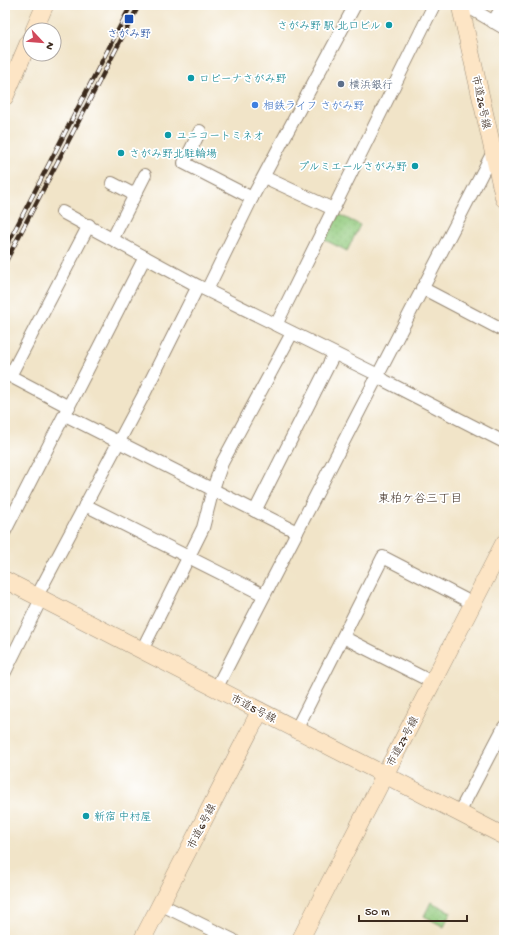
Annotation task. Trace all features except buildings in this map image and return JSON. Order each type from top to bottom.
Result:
[{"type":"street","points":[[38,22],[45,5]]},
{"type":"street","points":[[5,672],[39,597],[117,443],[264,177],[355,5]]},
{"type":"street","points":[[276,325],[434,5]]},
{"type":"street","name":"市道26号線","points":[[460,5],[492,152],[504,199]]},
{"type":"street","points":[[465,5],[499,25],[503,5]]},
{"type":"street","points":[[5,97],[22,58]]},
{"type":"street","points":[[200,131],[184,163],[252,198]]},
{"type":"street","points":[[216,689],[492,152]]},
{"type":"street","points":[[113,238],[145,175]]},
{"type":"street","points":[[264,177],[333,209]]},
{"type":"street","points":[[112,183],[135,195]]},
{"type":"street","points":[[62,212],[89,225],[203,288],[378,376],[384,382],[504,442]]},
{"type":"street","points":[[89,225],[10,376],[117,443],[213,489],[297,532]]},
{"type":"street","points":[[5,531],[146,257]]},
{"type":"street","points":[[422,288],[504,331]]},
{"type":"street","points":[[142,650],[203,528],[213,489],[222,463],[292,333]]},
{"type":"street","points":[[255,511],[334,354]]},
{"type":"street","points":[[85,505],[264,595]]},
{"type":"street","name":"市道27号線","points":[[300,940],[504,542]]},
{"type":"street","points":[[296,730],[383,557],[472,603]]},
{"type":"street","name":"市道5号線","points":[[5,580],[504,836]]},
{"type":"street","points":[[343,637],[432,682]]},
{"type":"street","name":"市道6号線","points":[[142,940],[260,711]]},
{"type":"street","points":[[459,813],[504,728]]},
{"type":"street","points":[[160,904],[233,940]]},
{"type":"green space","points":[[336,213],[360,225],[347,251],[323,239]]},
{"type":"green space","points":[[431,902],[451,912],[444,927],[424,916]]},
{"type":"railway","points":[[5,249],[131,5]]},
{"type":"railway","points":[[5,263],[139,5]]},
{"type":"place","name":"さがみ野","points":[[129,19]]},
{"type":"place","name":"さがみ野 駅 北口ビル","points":[[389,25]]},
{"type":"place","name":"ロビーナさがみ野","points":[[191,78]]},
{"type":"place","name":"横浜銀行","points":[[341,84]]},
{"type":"place","name":"相鉄ライフ さがみ野","points":[[255,105]]},
{"type":"place","name":"ユニコートミネオ","points":[[168,135]]},
{"type":"place","name":"さがみ野北駐輪場","points":[[121,153]]},
{"type":"place","name":"プルミエールさがみ野","points":[[415,166]]},
{"type":"place","name":"新宿 中村屋","points":[[86,816]]},
{"type":"district","name":"東柏ケ谷三丁目","points":[[420,498]]}]
